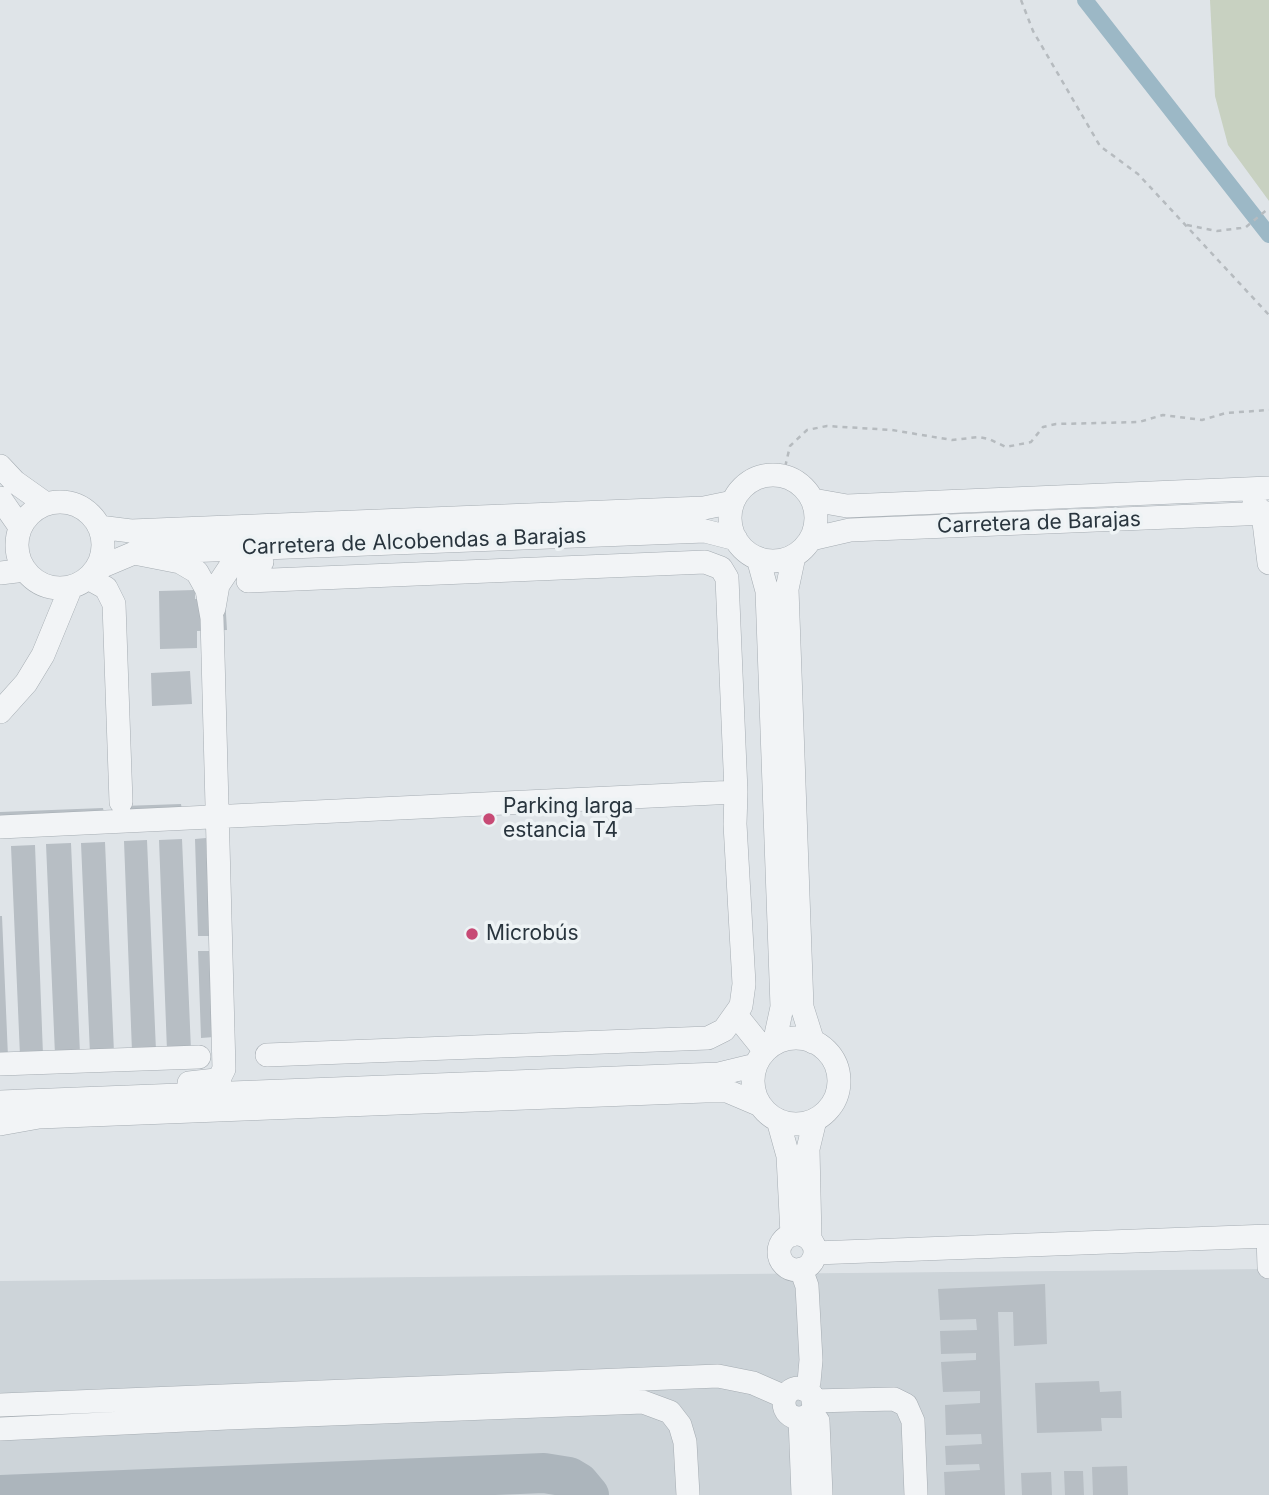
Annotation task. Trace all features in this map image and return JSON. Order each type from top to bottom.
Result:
[{"type":"street","points":[[0,466],[15,482],[46,504]]},
{"type":"street","points":[[794,556],[770,561],[758,558],[749,554],[736,539],[731,527],[733,502],[740,490],[750,481],[764,475],[793,479],[805,487],[813,500],[816,513],[816,527],[811,539],[794,556],[787,589],[802,1007],[813,1042]]},
{"type":"street","name":"Carretera de Barajas","points":[[813,500],[847,506],[1269,488]]},
{"type":"street","points":[[1243,489],[1266,513],[1269,563]]},
{"type":"street","points":[[0,498],[18,558],[44,600],[46,625],[37,649],[16,678],[0,690]]},
{"type":"street","points":[[0,712],[26,683],[102,549],[99,527],[93,516],[83,508],[58,501],[46,504],[26,517],[12,543]]},
{"type":"street","name":"Carretera de Alcobendas a Barajas","points":[[99,527],[131,531],[263,526],[704,508],[733,502]]},
{"type":"street","name":"Carretera de Barajas","points":[[811,539],[850,530],[1266,513]]},
{"type":"street","name":"Carretera de Alcobendas a Barajas","points":[[85,578],[134,553],[705,531],[736,539]]},
{"type":"street","points":[[212,618],[218,585],[225,573],[235,564],[325,558],[389,543]]},
{"type":"street","points":[[134,553],[180,562],[197,572],[207,590],[212,618],[225,1069],[216,1080],[170,1085],[151,1096]]},
{"type":"street","points":[[758,558],[767,591],[782,1007],[753,1078],[760,1105]]},
{"type":"street","points":[[248,581],[705,562],[720,568],[727,579],[735,824],[744,984],[741,1006],[736,1015],[724,1030],[708,1038],[267,1055]]},
{"type":"street","points":[[0,573],[30,576],[58,589],[85,578],[106,589],[114,604],[121,802]]},
{"type":"street","points":[[0,827],[736,792]]},
{"type":"street","points":[[736,1015],[765,1053]]},
{"type":"street","points":[[0,1102],[719,1074],[793,1038],[813,1042],[825,1049],[833,1060],[838,1080],[834,1100],[826,1112],[803,1124],[778,1120],[760,1105],[734,1093],[718,1090],[52,1117],[0,1124]]},
{"type":"street","points":[[0,1064],[199,1057]]},
{"type":"street","points":[[778,1120],[788,1156],[805,1249]]},
{"type":"street","points":[[803,1495],[803,1404],[811,1360],[805,1249],[808,1149],[815,1120]]},
{"type":"street","points":[[805,1249],[1268,1236],[1269,1266]]},
{"type":"street","points":[[0,1405],[719,1376],[753,1382],[803,1404],[818,1421],[821,1495]]},
{"type":"street","points":[[803,1404],[894,1399],[906,1405],[913,1421],[916,1495]]},
{"type":"street","points":[[0,1429],[643,1402],[670,1412],[680,1425],[685,1442],[688,1495]]},
{"type":"path","points":[[1021,0],[1033,31],[1100,146],[1138,174],[1269,315]]},
{"type":"path","points":[[1187,225],[1217,231],[1246,227],[1268,209]]},
{"type":"path","points":[[783,476],[790,446],[807,430],[827,426],[892,430],[952,440],[979,437],[1006,447],[1031,442],[1043,427],[1056,424],[1139,422],[1163,415],[1202,420],[1226,413],[1269,411]]},
{"type":"shaded area","points":[[1269,1269],[1269,1495],[0,1495],[0,1281]]},
{"type":"green space","points":[[1210,0],[1269,0],[1269,201],[1228,145],[1215,96]]},
{"type":"building","points":[[195,590],[195,599],[225,598],[227,630],[197,631],[197,648],[160,649],[159,591]]},
{"type":"building","points":[[190,671],[192,704],[152,706],[151,673]]},
{"type":"building","points":[[181,804],[182,810],[123,813],[123,806]]},
{"type":"building","points":[[103,808],[104,813],[0,817],[0,812]]},
{"type":"building","points":[[206,838],[210,936],[198,936],[195,839]]},
{"type":"building","points":[[182,839],[191,1050],[167,1051],[159,840]]},
{"type":"building","points":[[147,840],[156,1051],[132,1052],[124,841]]},
{"type":"building","points":[[105,842],[114,1053],[90,1054],[81,843]]},
{"type":"building","points":[[71,843],[80,1054],[55,1055],[46,844]]},
{"type":"building","points":[[35,845],[43,1055],[20,1056],[11,846]]},
{"type":"building","points":[[2,916],[8,1057],[0,1057]]},
{"type":"building","points":[[198,951],[211,951],[214,1037],[201,1038]]},
{"type":"building","points":[[1045,1284],[1047,1344],[1014,1346],[1013,1312],[998,1312],[1005,1495],[945,1495],[944,1472],[980,1470],[979,1464],[946,1465],[945,1446],[982,1444],[981,1434],[946,1435],[945,1405],[980,1403],[980,1391],[943,1392],[941,1362],[976,1360],[976,1353],[941,1354],[940,1331],[977,1330],[976,1319],[940,1320],[938,1289]]},
{"type":"building","points":[[1099,1381],[1100,1392],[1121,1391],[1122,1418],[1101,1418],[1102,1431],[1037,1433],[1035,1383]]},
{"type":"building","points":[[1127,1466],[1128,1495],[1093,1495],[1092,1467]]},
{"type":"building","points":[[1064,1471],[1083,1471],[1084,1495],[1065,1495]]},
{"type":"building","points":[[1051,1472],[1052,1495],[1022,1495],[1021,1473]]},
{"type":"waterway","points":[[1085,0],[1269,235]]},
{"type":"taxiway","points":[[0,1495],[544,1473],[569,1477],[579,1483],[589,1495]]},
{"type":"place","name":"Parking larga estancia T4","points":[[489,819]]},
{"type":"place","name":"Microbús","points":[[472,934]]}]
